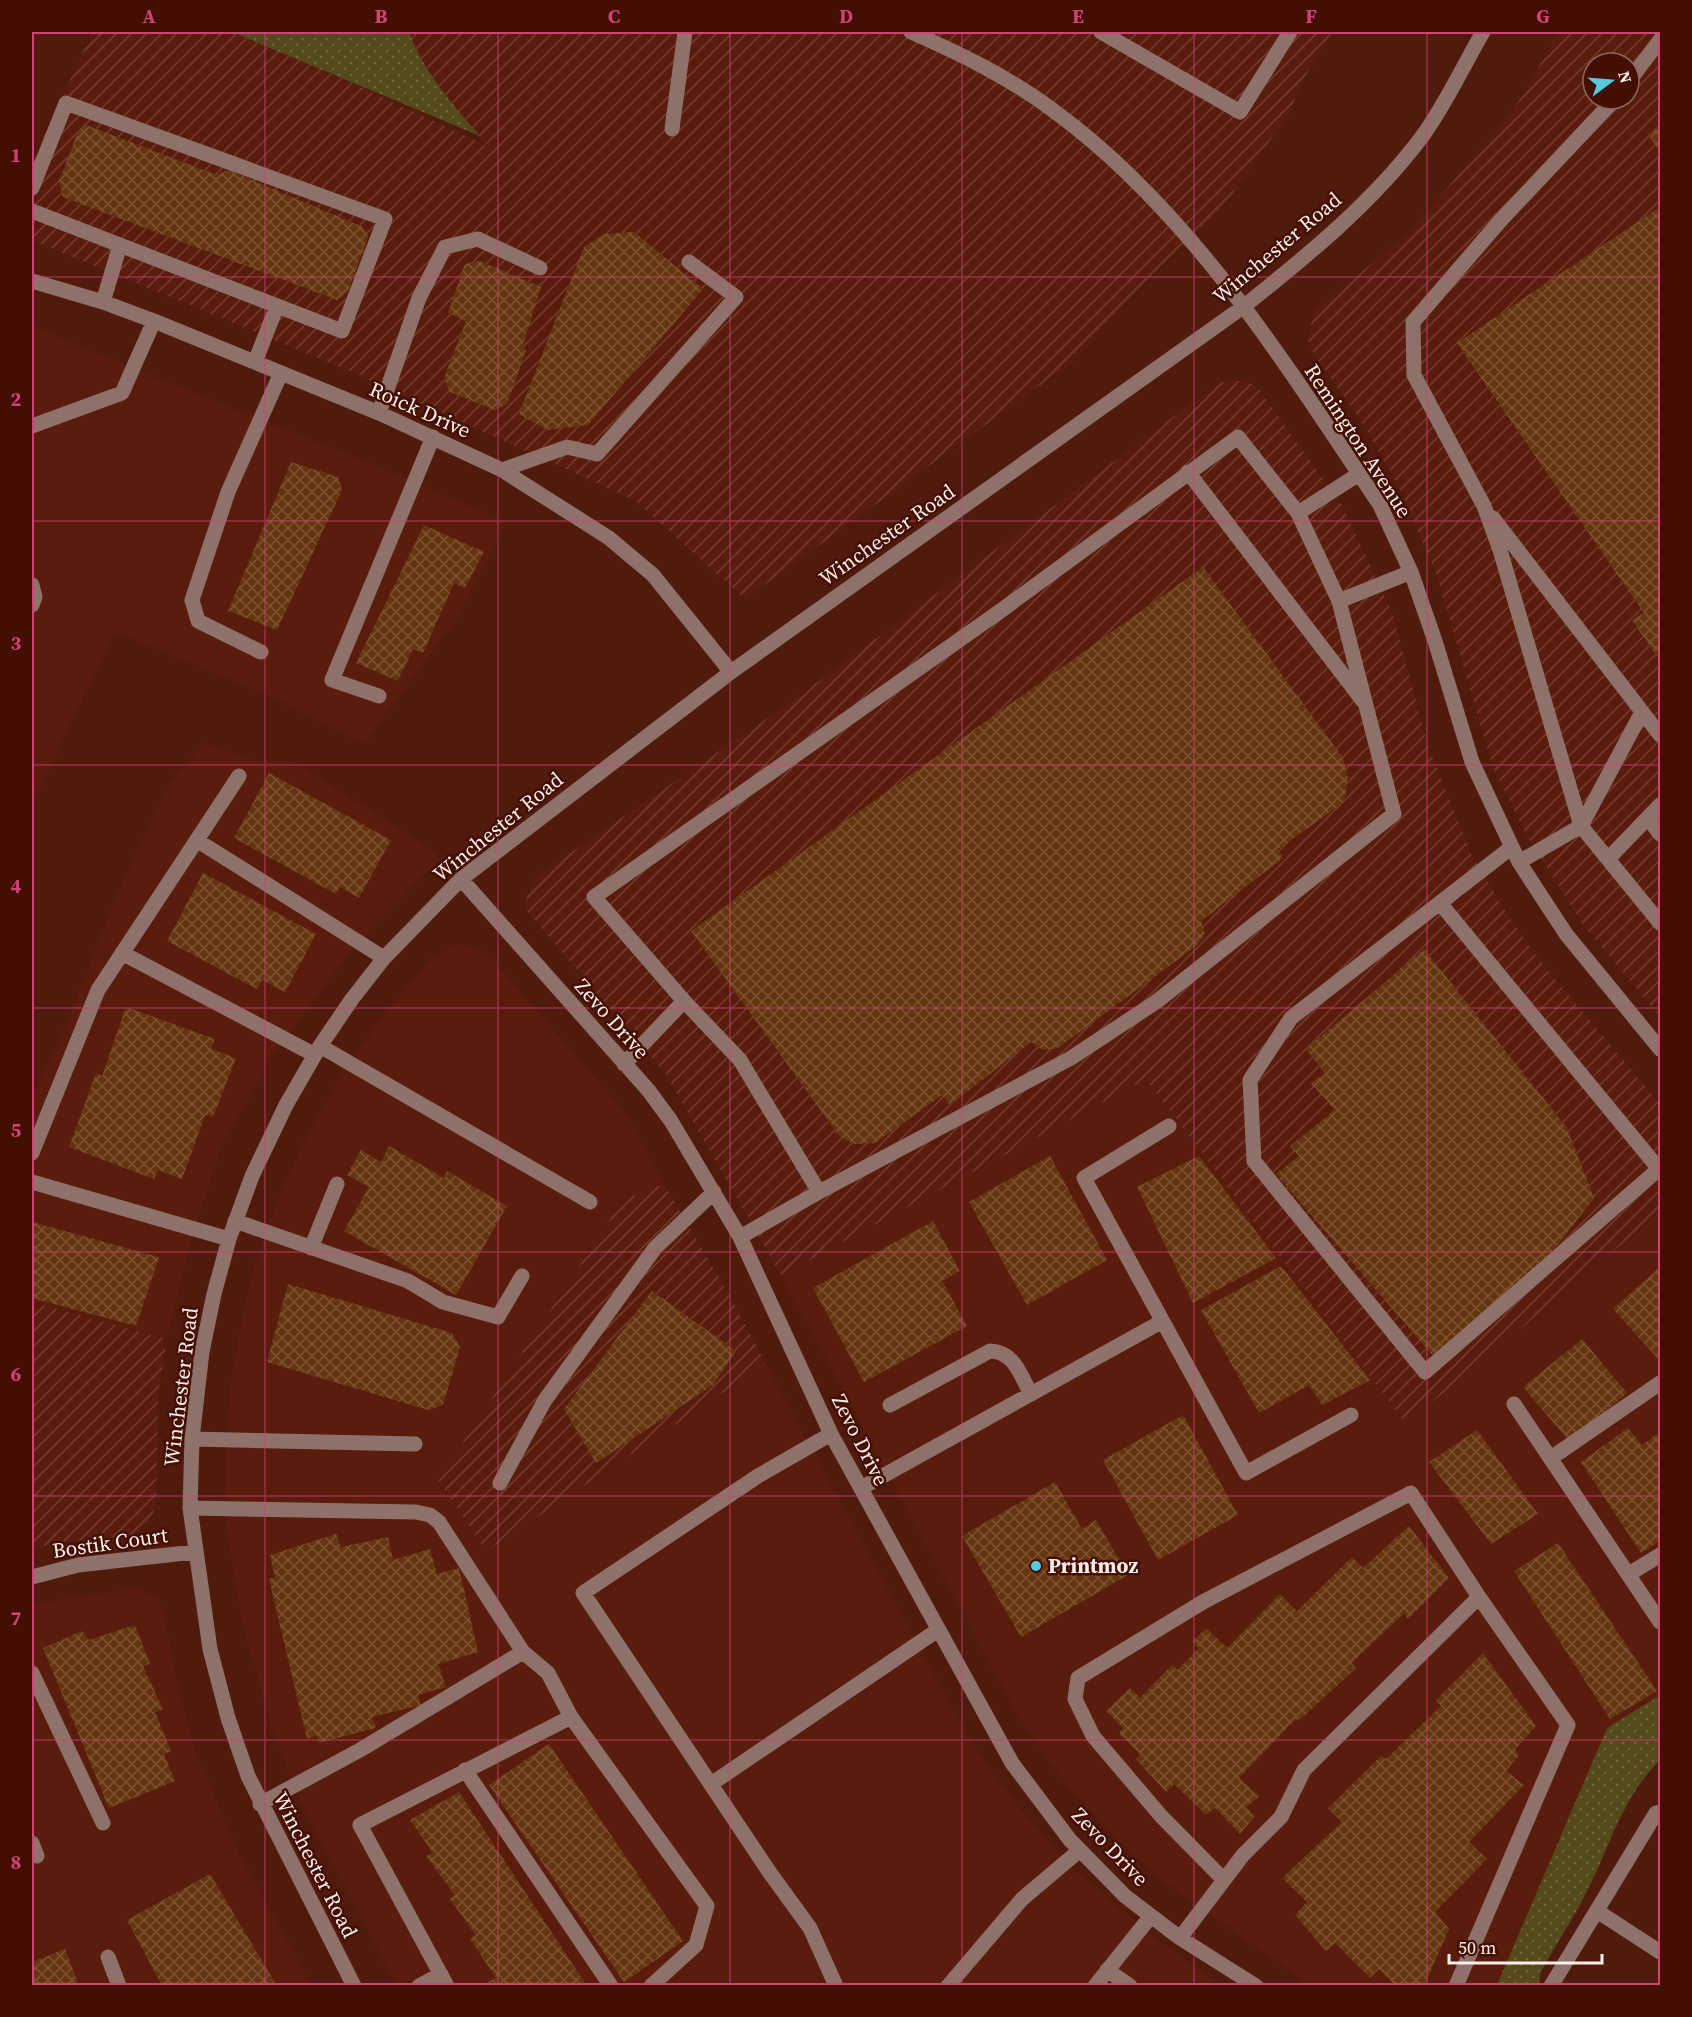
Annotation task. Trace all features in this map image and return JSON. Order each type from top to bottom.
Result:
[{"type":"street","points":[[672,129],[685,32]]},
{"type":"street","name":"Remington Avenue","points":[[911,32],[977,62],[1054,111],[1106,154],[1154,200],[1208,262],[1243,307],[1359,474],[1393,531],[1411,572],[1436,641],[1472,762],[1519,862],[1566,934],[1660,1049]]},
{"type":"street","points":[[1101,32],[1240,112],[1290,32]]},
{"type":"street","name":"Winchester Road","points":[[354,1986],[260,1804],[228,1718],[210,1649],[189,1508],[192,1439],[202,1352],[229,1239],[252,1176],[276,1125],[317,1050],[384,958],[461,879],[731,672],[1243,307],[1312,252],[1377,190],[1422,136],[1483,32]]},
{"type":"street","points":[[1641,65],[1660,40]]},
{"type":"street","points":[[32,188],[66,103],[385,219],[342,331],[32,211]]},
{"type":"street","points":[[1605,111],[1500,221],[1413,322],[1414,375],[1484,506],[1500,550],[1581,826],[1660,923]]},
{"type":"street","points":[[379,413],[419,298],[445,246],[478,239],[540,268]]},
{"type":"street","points":[[103,302],[120,245]]},
{"type":"street","points":[[502,470],[567,447],[597,454],[736,297],[689,262]]},
{"type":"street","name":"Roick Drive","points":[[32,281],[103,302],[154,321],[379,413],[502,470],[609,538],[653,575],[731,672]]},
{"type":"street","points":[[255,362],[277,306]]},
{"type":"street","points":[[32,426],[122,393],[154,321]]},
{"type":"street","points":[[261,652],[198,621],[192,600],[228,492],[281,373]]},
{"type":"street","points":[[379,696],[332,680],[433,437]]},
{"type":"street","points":[[740,1237],[819,1192],[1071,1058],[1156,1002],[1394,814],[1339,600],[1298,513],[1238,438],[1188,472],[999,612],[594,897],[684,1001],[740,1060],[819,1192]]},
{"type":"street","points":[[1188,472],[1368,708]]},
{"type":"street","points":[[1298,513],[1359,474]]},
{"type":"street","points":[[1484,506],[1660,735]]},
{"type":"street","points":[[1339,600],[1411,572]]},
{"type":"street","points":[[32,585],[35,597],[32,605]]},
{"type":"street","points":[[1519,862],[1581,826],[1642,712]]},
{"type":"street","points":[[32,1153],[98,990],[239,776]]},
{"type":"street","points":[[1608,860],[1660,805]]},
{"type":"street","points":[[1648,818],[1660,834]]},
{"type":"street","points":[[198,841],[384,958]]},
{"type":"street","points":[[1440,903],[1660,1168],[1425,1372],[1254,1161],[1250,1080],[1291,1018],[1512,847]]},
{"type":"street","name":"Zevo Drive","points":[[461,879],[649,1091],[671,1121],[740,1237],[831,1434],[1012,1764],[1080,1850],[1125,1896],[1180,1938],[1256,1986]]},
{"type":"street","points":[[122,953],[317,1050],[590,1202]]},
{"type":"street","points":[[624,1064],[684,1001]]},
{"type":"street","points":[[1169,1126],[1084,1178],[1161,1322],[1246,1473],[1351,1415]]},
{"type":"street","points":[[32,1182],[229,1239]]},
{"type":"street","points":[[311,1248],[337,1184]]},
{"type":"street","points":[[500,1483],[545,1400],[654,1248],[714,1192]]},
{"type":"street","points":[[236,1221],[408,1281],[443,1302],[498,1317],[522,1276]]},
{"type":"street","points":[[861,1488],[1161,1322]]},
{"type":"street","points":[[890,1405],[990,1351],[1002,1352],[1011,1357],[1031,1394]]},
{"type":"street","points":[[1551,1458],[1660,1383]]},
{"type":"street","points":[[1514,1404],[1660,1622]]},
{"type":"street","points":[[831,1434],[758,1476],[583,1593],[810,1928],[836,1986]]},
{"type":"street","points":[[192,1439],[415,1444]]},
{"type":"street","points":[[1224,1880],[1161,1816],[1093,1736],[1075,1699],[1078,1678],[1203,1602],[1411,1493],[1479,1597],[1568,1725],[1456,1986]]},
{"type":"street","points":[[189,1508],[416,1512],[430,1515],[439,1522],[522,1652],[548,1673],[571,1717],[707,1906],[696,1945],[651,1986]]},
{"type":"street","name":"Bostik Court","points":[[32,1577],[78,1565],[195,1552]]},
{"type":"street","points":[[1629,1574],[1660,1555]]},
{"type":"street","points":[[1180,1938],[1243,1855],[1281,1817],[1304,1770],[1479,1597]]},
{"type":"street","points":[[711,1784],[938,1630]]},
{"type":"street","points":[[260,1804],[360,1750],[522,1652]]},
{"type":"street","points":[[32,1672],[103,1823]]},
{"type":"street","points":[[419,1986],[444,1980],[360,1825],[571,1717]]},
{"type":"street","points":[[465,1770],[611,1986]]},
{"type":"street","points":[[1551,1986],[1656,1813],[1660,1812]]},
{"type":"street","points":[[948,1986],[1022,1899],[1080,1850]]},
{"type":"street","points":[[1597,1911],[1660,1952]]},
{"type":"street","points":[[1095,1986],[1151,1916]]},
{"type":"street","points":[[108,1957],[119,1986]]},
{"type":"street","points":[[1107,1970],[1130,1986]]},
{"type":"shaded area","points":[[92,32],[232,32],[282,51],[488,146],[447,98],[418,55],[409,32],[1332,32],[1299,87],[1290,112],[1220,211],[1158,269],[1068,365],[745,599],[634,500],[361,376],[32,240],[32,162]]},
{"type":"shaded area","points":[[232,32],[409,32],[422,61],[449,100],[480,136]]},
{"type":"shaded area","points":[[1558,32],[1660,32],[1660,1017],[1583,925],[1526,835],[1493,768],[1437,576],[1398,485],[1365,427],[1310,348],[1308,337],[1314,312],[1406,235],[1492,137],[1521,98]]},
{"type":"shaded area","points":[[32,324],[70,342],[367,462],[506,522],[459,616],[364,744],[266,694],[115,632],[32,805]]},
{"type":"shaded area","points":[[1234,380],[1253,384],[1261,392],[1343,507],[1393,615],[1428,746],[1472,856],[1512,922],[1546,968],[1660,1104],[1660,1212],[1406,1424],[1146,1079],[781,1275],[665,1073],[537,923],[528,912],[525,902],[535,877],[784,707],[1219,383]]},
{"type":"shaded area","points":[[204,743],[248,759],[295,762],[435,852],[439,860],[351,950],[272,1057],[222,1145],[188,1251],[167,1339],[32,1302],[32,1095],[62,1035],[122,883],[169,783]]},
{"type":"shaded area","points":[[456,944],[480,949],[491,958],[614,1099],[634,1127],[664,1184],[623,1200],[438,1480],[486,1550],[766,1364],[968,1737],[1016,1804],[1073,1869],[1157,1939],[1221,1985],[396,1985],[303,1807],[274,1736],[242,1622],[227,1530],[225,1478],[230,1386],[243,1314],[255,1265],[279,1196],[305,1140],[345,1069],[383,1016],[431,959]]},
{"type":"shaded area","points":[[1146,1079],[1406,1424],[1660,1212],[1660,1695],[1607,1728],[1497,1985],[1310,1985],[1156,1876],[1110,1832],[1058,1774],[1020,1719],[781,1275]]},
{"type":"shaded area","points":[[664,1184],[729,1294],[766,1364],[486,1551],[438,1480],[623,1200]]},
{"type":"shaded area","points":[[32,1302],[167,1339],[158,1396],[156,1505],[149,1523],[133,1535],[56,1543],[32,1549]]},
{"type":"shaded area","points":[[137,1588],[158,1599],[164,1613],[177,1683],[193,1745],[241,1858],[312,1985],[32,1986],[32,1604]]},
{"type":"shaded area","points":[[1660,1695],[1660,1760],[1646,1776],[1625,1809],[1584,1897],[1540,1974],[1539,1985],[1497,1985],[1607,1728]]},
{"type":"building","points":[[86,125],[217,175],[228,170],[363,227],[368,237],[348,291],[337,300],[63,197],[59,181],[78,132]]},
{"type":"building","points":[[1660,126],[1660,152],[1648,134]]},
{"type":"building","points":[[1660,207],[1660,661],[1632,620],[1644,613],[1457,343]]},
{"type":"building","points":[[634,232],[703,289],[588,425],[547,430],[519,414],[584,247],[604,234]]},
{"type":"building","points":[[480,261],[541,287],[522,348],[526,350],[507,404],[495,410],[450,392],[444,378],[466,321],[448,313],[465,264]]},
{"type":"building","points":[[291,462],[338,477],[342,490],[277,630],[228,611]]},
{"type":"building","points":[[424,525],[484,552],[465,588],[454,583],[423,653],[413,649],[398,681],[356,663]]},
{"type":"building","points":[[1203,567],[1343,758],[1348,779],[1344,802],[1277,850],[1283,858],[1201,921],[1205,934],[1196,946],[1058,1048],[1043,1050],[1031,1042],[950,1105],[942,1095],[875,1143],[855,1144],[840,1137],[691,931]]},
{"type":"building","points":[[269,773],[391,840],[359,898],[340,887],[336,894],[234,838]]},
{"type":"building","points":[[203,873],[316,934],[285,992],[262,980],[257,989],[167,941]]},
{"type":"building","points":[[1424,949],[1567,1128],[1594,1198],[1534,1276],[1434,1357],[1276,1174],[1299,1156],[1290,1146],[1335,1110],[1311,1083],[1325,1073],[1306,1049]]},
{"type":"building","points":[[126,1007],[215,1039],[211,1049],[236,1058],[213,1117],[205,1115],[182,1179],[158,1170],[154,1179],[69,1147],[96,1073],[102,1076]]},
{"type":"building","points":[[389,1146],[444,1178],[447,1171],[507,1206],[456,1295],[344,1231],[369,1187],[347,1175],[361,1150],[381,1162]]},
{"type":"building","points":[[1050,1156],[1107,1260],[1027,1305],[969,1202]]},
{"type":"building","points":[[1199,1156],[1276,1258],[1193,1303],[1137,1187]]},
{"type":"building","points":[[933,1221],[960,1271],[942,1281],[967,1326],[864,1382],[813,1288]]},
{"type":"building","points":[[32,1222],[159,1257],[136,1326],[32,1298]]},
{"type":"building","points":[[1281,1266],[1370,1380],[1322,1405],[1309,1385],[1259,1413],[1201,1310]]},
{"type":"building","points":[[1660,1267],[1660,1361],[1613,1309]]},
{"type":"building","points":[[288,1284],[452,1333],[460,1347],[443,1405],[428,1410],[267,1362]]},
{"type":"building","points":[[652,1291],[736,1351],[713,1385],[596,1463],[564,1409]]},
{"type":"building","points":[[1582,1339],[1627,1393],[1570,1442],[1523,1387]]},
{"type":"building","points":[[1183,1415],[1238,1515],[1158,1560],[1103,1460]]},
{"type":"building","points":[[1628,1428],[1642,1445],[1660,1432],[1660,1541],[1641,1553],[1581,1462]]},
{"type":"building","points":[[1477,1430],[1538,1514],[1491,1544],[1429,1462]]},
{"type":"building","points":[[1055,1482],[1082,1529],[1096,1520],[1128,1575],[1021,1637],[962,1536]]},
{"type":"building","points":[[1409,1526],[1449,1578],[1408,1619],[1404,1613],[1352,1663],[1356,1668],[1302,1718],[1294,1721],[1239,1778],[1259,1797],[1246,1807],[1255,1816],[1240,1834],[1215,1808],[1206,1815],[1174,1784],[1166,1792],[1136,1759],[1140,1754],[1119,1733],[1123,1728],[1106,1711],[1130,1688],[1140,1698],[1172,1665],[1177,1670],[1199,1648],[1192,1642],[1206,1628],[1227,1648],[1280,1594],[1297,1611],[1352,1557],[1363,1568]]},
{"type":"building","points":[[336,1534],[341,1547],[388,1537],[393,1560],[430,1549],[437,1574],[459,1568],[478,1652],[438,1664],[446,1687],[418,1695],[421,1705],[372,1717],[376,1728],[318,1743],[317,1735],[307,1739],[269,1579],[275,1577],[270,1555]]},
{"type":"building","points":[[1558,1543],[1657,1691],[1610,1719],[1514,1571]]},
{"type":"building","points":[[135,1625],[150,1664],[143,1666],[163,1709],[155,1712],[171,1751],[164,1754],[175,1781],[109,1808],[43,1648],[82,1631],[89,1640]]},
{"type":"building","points":[[1483,1653],[1536,1726],[1515,1749],[1519,1755],[1506,1771],[1524,1785],[1469,1842],[1487,1859],[1435,1912],[1449,1929],[1424,1986],[1396,1986],[1379,1969],[1370,1978],[1335,1943],[1326,1951],[1295,1915],[1307,1902],[1282,1878],[1342,1822],[1328,1808],[1381,1756],[1386,1759],[1441,1706],[1436,1700]]},
{"type":"building","points":[[549,1744],[683,1941],[624,1982],[489,1785]]},
{"type":"building","points":[[459,1792],[587,1986],[491,1986],[488,1982],[496,1978],[470,1939],[476,1935],[449,1898],[455,1895],[426,1856],[433,1853],[410,1820]]},
{"type":"building","points":[[210,1874],[277,1986],[162,1986],[127,1920]]},
{"type":"building","points":[[65,1949],[79,1986],[32,1986],[32,1962]]},
{"type":"place","name":"Printmoz","points":[[1036,1566]]}]
